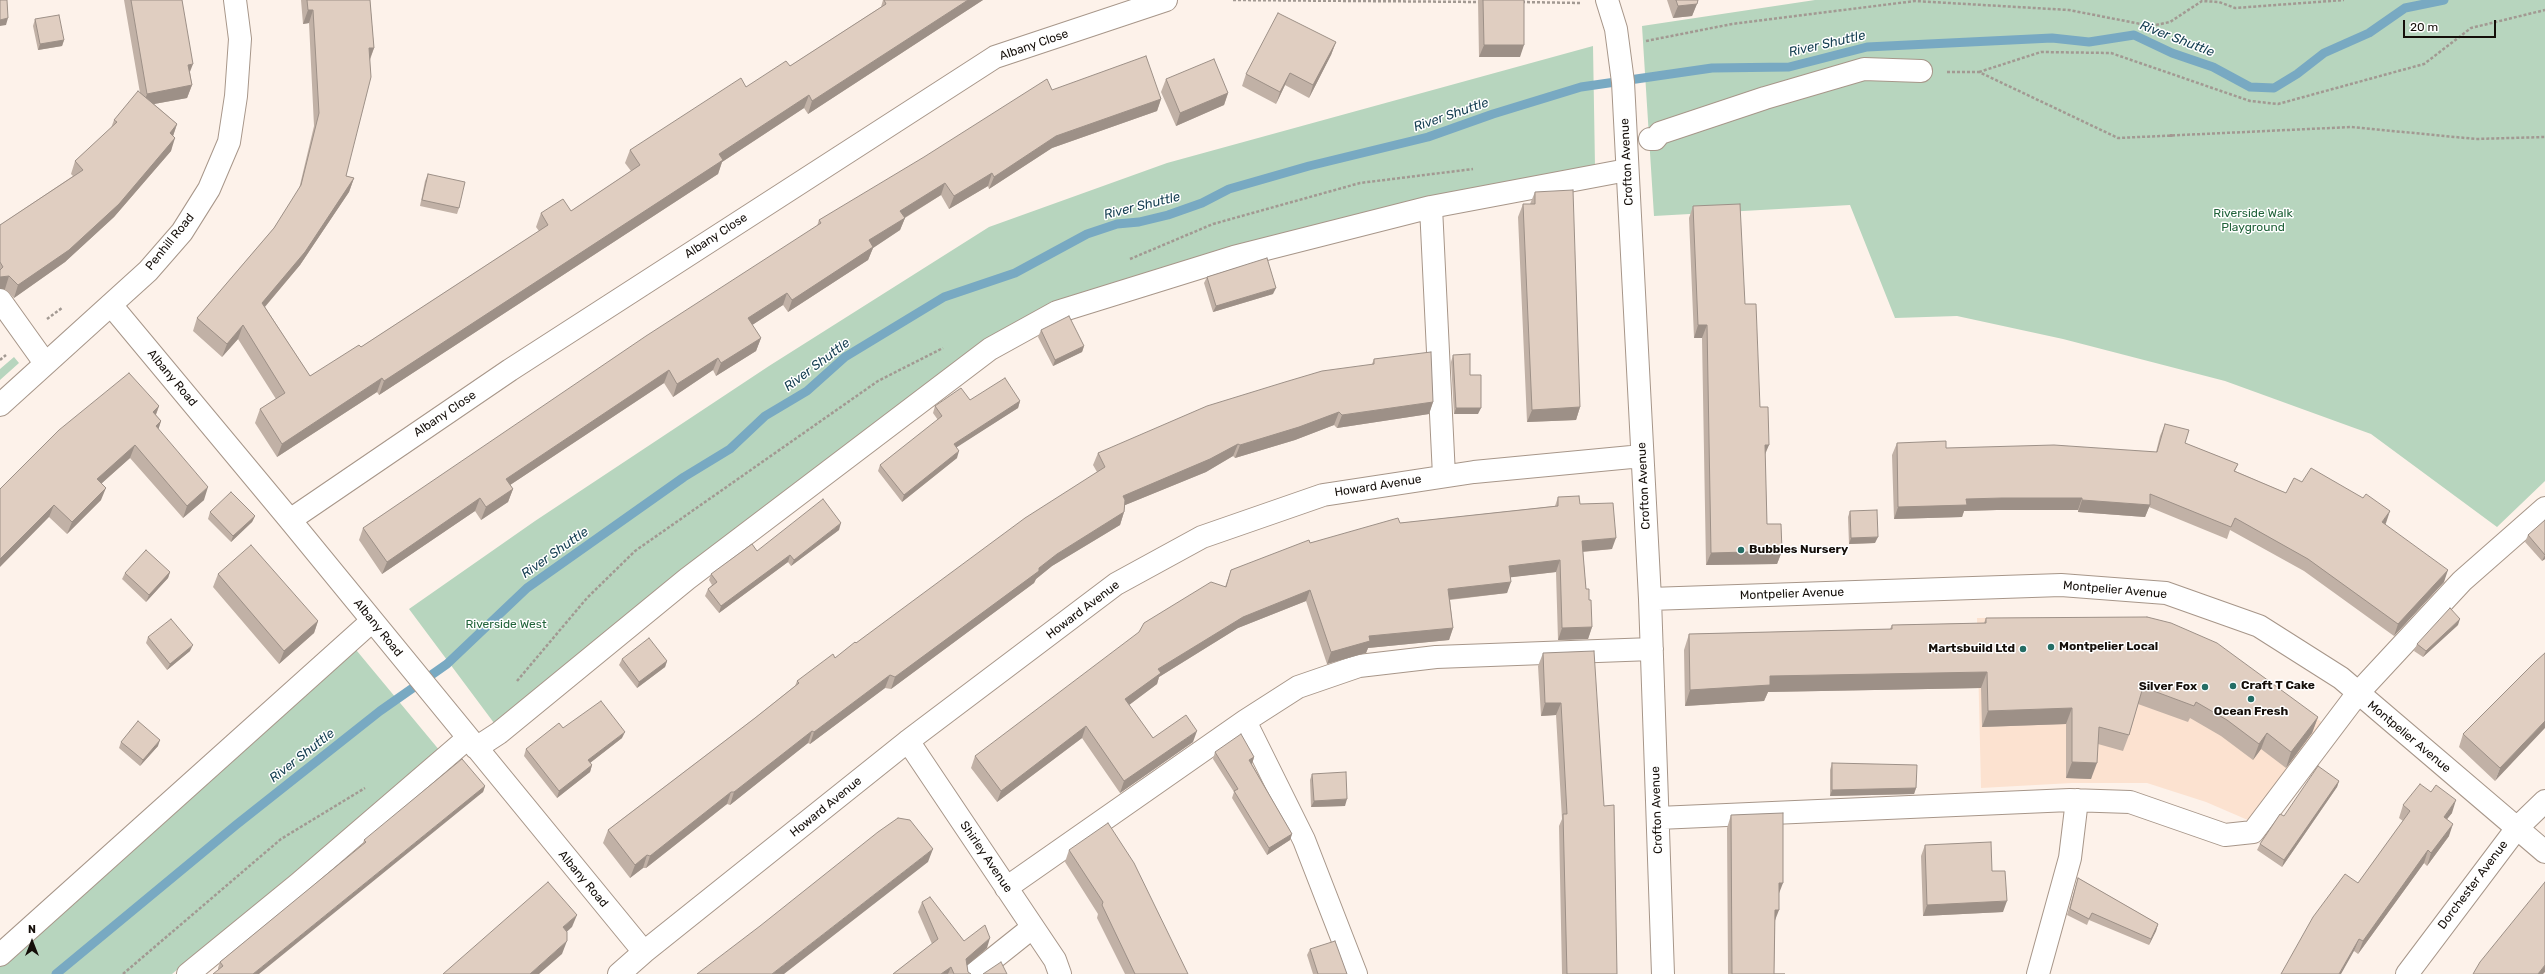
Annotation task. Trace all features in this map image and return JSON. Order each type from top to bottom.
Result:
[{"type":"street","name":"Penhill Road","points":[[0,405],[148,271],[182,232],[209,189],[229,142],[236,96],[240,39],[235,0]]},
{"type":"street","name":"Albany Close","points":[[290,520],[510,370],[995,57],[1166,0]]},
{"type":"street","name":"Crofton Avenue","points":[[1607,1],[1619,46],[1623,82],[1650,598],[1663,974]]},
{"type":"street","points":[[1626,137],[1655,136],[1765,98],[1864,69],[1921,71]]},
{"type":"street","points":[[188,974],[472,743],[499,733],[687,579],[990,349],[1057,312],[1234,257],[1431,207],[1627,170]]},
{"type":"street","points":[[1431,207],[1444,476]]},
{"type":"street","points":[[0,300],[45,364]]},
{"type":"street","name":"Albany Road","points":[[111,305],[290,520],[644,952]]},
{"type":"street","name":"Howard Avenue","points":[[619,974],[644,952],[908,741],[1116,584],[1202,537],[1323,495],[1444,476],[1642,456]]},
{"type":"street","points":[[1658,818],[2077,800],[2130,802],[2225,835],[2253,832],[2358,694],[2462,581],[2545,508]]},
{"type":"street","name":"Montpelier Avenue","points":[[1650,598],[2061,585],[2166,593],[2259,626],[2341,678],[2545,852]]},
{"type":"street","points":[[0,955],[372,621]]},
{"type":"street","points":[[1006,888],[1245,722],[1298,687],[1359,666],[1436,657],[1652,649]]},
{"type":"street","points":[[1245,722],[1304,840],[1356,974]]},
{"type":"street","name":"Shirley Avenue","points":[[908,741],[1055,960],[1060,974]]},
{"type":"street","points":[[2038,974],[2070,858],[2077,800]]},
{"type":"street","name":"Dorchester Avenue","points":[[2407,974],[2517,828],[2545,801]]},
{"type":"street","points":[[974,974],[1033,927]]},
{"type":"path","points":[[1233,0],[1482,2]]},
{"type":"path","points":[[1619,46],[1732,24],[1914,1],[2068,10],[2151,26],[2170,22],[2202,1],[2219,2],[2236,8],[2344,0]]},
{"type":"path","points":[[1514,2],[1607,1]]},
{"type":"path","points":[[1921,71],[1979,72],[2041,52],[2111,53],[2250,101],[2278,104],[2424,64],[2471,28],[2545,10]]},
{"type":"path","points":[[1979,72],[2118,138],[2171,134],[2351,127],[2476,139],[2545,137]]},
{"type":"path","points":[[123,974],[281,839],[368,786]]},
{"type":"shaded area","points":[[2138,617],[2267,679],[2329,728],[2257,824],[2206,802],[2147,783],[2072,783],[1981,788],[1977,618]]},
{"type":"green space","name":"Riverside Walk Playground","points":[[1815,0],[2545,0],[2545,481],[2497,527],[2371,434],[2225,381],[2063,339],[1957,316],[1895,318],[1850,205],[1654,216],[1642,26]]},
{"type":"green space","name":"Riverside West","points":[[1593,46],[1595,167],[1094,291],[873,428],[628,613],[494,723],[409,609],[535,521],[769,366],[989,227],[1167,163]]},
{"type":"green space","points":[[14,357],[19,363],[0,380],[0,369]]},
{"type":"green space","points":[[352,645],[440,751],[172,974],[0,974],[0,955]]},
{"type":"building","points":[[0,0],[7,0],[8,18],[0,20]]},
{"type":"building","points":[[131,0],[182,0],[193,64],[188,65],[192,85],[147,94]]},
{"type":"building","points":[[307,0],[370,0],[374,48],[369,48],[371,77],[346,176],[354,178],[305,252],[262,303],[310,376],[359,345],[361,347],[548,225],[541,213],[563,199],[571,211],[640,165],[630,150],[741,78],[746,87],[786,61],[790,66],[886,4],[884,0],[968,0],[812,101],[809,95],[719,154],[723,160],[384,381],[382,378],[282,444],[260,409],[285,393],[243,325],[227,344],[197,318],[274,228],[301,185],[319,113],[313,10],[308,10]]},
{"type":"building","points":[[1483,0],[1524,0],[1524,45],[1484,45]]},
{"type":"building","points":[[1676,0],[1698,0],[1697,4],[1678,6]]},
{"type":"building","points":[[1278,13],[1336,42],[1313,85],[1290,73],[1280,92],[1246,74]]},
{"type":"building","points":[[59,15],[64,40],[40,44],[35,19]]},
{"type":"building","points":[[1146,56],[1161,99],[1056,136],[994,177],[992,173],[954,196],[945,183],[900,211],[905,218],[869,240],[873,247],[792,300],[787,293],[748,318],[761,338],[721,363],[718,358],[677,384],[669,370],[506,479],[513,489],[486,507],[480,498],[387,562],[363,528],[646,336],[821,223],[819,220],[924,157],[1047,79],[1052,90]]},
{"type":"building","points":[[1214,59],[1228,93],[1180,113],[1166,79]]},
{"type":"building","points":[[138,91],[177,124],[170,133],[175,138],[119,204],[69,250],[18,285],[9,276],[0,277],[0,270],[3,267],[0,262],[0,225],[83,170],[75,161],[117,122],[114,120]]},
{"type":"building","points":[[428,174],[465,182],[459,208],[422,200]]},
{"type":"building","points":[[1573,190],[1580,407],[1532,410],[1523,204],[1535,204],[1535,192]]},
{"type":"building","points":[[1740,204],[1745,304],[1756,304],[1760,407],[1768,407],[1769,445],[1765,445],[1767,524],[1781,524],[1782,551],[1711,553],[1707,325],[1698,325],[1693,206]]},
{"type":"building","points":[[1267,258],[1276,288],[1216,306],[1207,277]]},
{"type":"building","points":[[1069,316],[1084,346],[1055,360],[1041,330]]},
{"type":"building","points":[[1431,352],[1433,402],[1342,415],[1339,412],[1299,427],[1240,445],[1238,444],[1210,459],[1123,496],[1125,500],[1124,512],[1057,554],[1039,568],[1039,571],[895,677],[890,675],[814,732],[812,731],[650,856],[647,855],[635,865],[608,830],[755,718],[799,683],[797,681],[833,654],[835,658],[1025,518],[1105,467],[1098,453],[1207,406],[1285,382],[1322,371],[1374,364],[1374,359]]},
{"type":"building","points":[[1470,354],[1470,375],[1481,375],[1481,408],[1456,408],[1453,355]]},
{"type":"building","points":[[129,373],[159,406],[153,412],[161,421],[156,426],[208,487],[187,506],[135,445],[97,479],[106,488],[72,522],[54,505],[0,559],[0,489],[59,430]]},
{"type":"building","points":[[1005,378],[1020,401],[954,444],[959,451],[904,495],[880,465],[942,416],[935,406],[961,388],[970,400]]},
{"type":"building","points":[[2165,424],[2189,430],[2185,443],[2238,464],[2234,471],[2286,493],[2294,478],[2302,482],[2311,468],[2363,498],[2366,494],[2390,511],[2382,522],[2448,570],[2398,624],[2308,559],[2235,518],[2231,527],[2150,494],[2150,505],[2082,500],[2082,498],[2002,498],[1966,499],[1967,505],[1898,507],[1897,443],[1946,441],[1946,448],[2054,445],[2157,452]]},
{"type":"building","points":[[231,492],[255,516],[233,536],[210,512]]},
{"type":"building","points":[[1579,496],[1580,504],[1613,503],[1616,538],[1582,541],[1586,589],[1589,589],[1589,600],[1591,600],[1592,627],[1562,628],[1560,560],[1509,566],[1511,582],[1448,589],[1453,628],[1369,636],[1370,641],[1331,652],[1310,590],[1243,617],[1158,669],[1161,673],[1125,699],[1153,738],[1186,715],[1197,731],[1124,781],[1086,726],[1001,791],[975,756],[1139,632],[1144,623],[1211,582],[1226,587],[1231,570],[1309,540],[1310,543],[1398,518],[1400,523],[1558,506],[1558,497]]},
{"type":"building","points":[[823,499],[841,523],[794,560],[790,555],[721,606],[708,589],[717,582],[711,574],[752,544],[757,551]]},
{"type":"building","points":[[1877,510],[1878,537],[1851,538],[1850,511]]},
{"type":"building","points":[[2545,520],[2545,555],[2528,535]]},
{"type":"building","points":[[251,545],[318,621],[284,651],[218,574]]},
{"type":"building","points":[[146,550],[170,572],[149,595],[125,573]]},
{"type":"building","points":[[2450,608],[2460,619],[2426,651],[2417,644]]},
{"type":"building","points":[[2147,617],[2171,623],[2217,643],[2318,717],[2291,752],[2267,733],[2259,744],[2227,720],[2196,702],[2194,706],[2143,687],[2129,735],[2099,727],[2097,763],[2072,762],[2072,708],[1988,711],[1987,672],[1770,676],[1770,685],[1690,690],[1689,634],[1892,629],[1892,625],[1986,623],[1986,618]]},
{"type":"building","points":[[171,619],[193,645],[170,664],[148,637]]},
{"type":"building","points":[[649,638],[667,661],[639,682],[622,659]]},
{"type":"building","points":[[1594,651],[1604,806],[1614,805],[1617,974],[1567,974],[1563,814],[1567,814],[1561,703],[1545,703],[1543,653]]},
{"type":"building","points":[[2545,653],[2545,721],[2500,768],[2463,734]]},
{"type":"building","points":[[601,701],[625,732],[588,760],[592,765],[559,791],[526,749],[559,723],[563,728]]},
{"type":"building","points":[[138,721],[160,740],[143,760],[121,742]]},
{"type":"building","points":[[1241,734],[1254,757],[1249,760],[1292,834],[1269,848],[1234,791],[1238,789],[1215,752]]},
{"type":"building","points":[[462,759],[485,786],[253,974],[213,974],[223,966],[220,962],[366,842],[364,840]]},
{"type":"building","points":[[1832,763],[1917,765],[1916,788],[1832,790]]},
{"type":"building","points":[[2318,766],[2339,781],[2284,860],[2260,844],[2280,814],[2284,816]]},
{"type":"building","points":[[1346,772],[1347,799],[1314,801],[1312,774]]},
{"type":"building","points":[[2420,784],[2431,792],[2436,785],[2456,800],[2444,817],[2453,824],[2431,853],[2428,850],[2363,941],[2359,939],[2339,974],[2281,974],[2313,917],[2345,874],[2358,883],[2410,811],[2403,805]]},
{"type":"building","points":[[1783,813],[1783,883],[1779,883],[1779,910],[1775,910],[1774,974],[1732,974],[1731,815]]},
{"type":"building","points":[[898,818],[910,820],[933,849],[772,974],[697,974],[878,832]]},
{"type":"building","points":[[1108,823],[1134,863],[1188,974],[1135,974],[1102,905],[1103,902],[1069,850]]},
{"type":"building","points":[[1991,842],[1992,871],[2005,871],[2007,901],[1927,905],[1925,845]]},
{"type":"building","points":[[2078,878],[2158,924],[2151,939],[2092,913],[2089,919],[2070,909]]},
{"type":"building","points":[[548,882],[577,915],[563,927],[567,932],[567,941],[530,974],[443,974]]},
{"type":"building","points":[[2545,882],[2545,965],[2538,974],[2473,974],[2480,962]]},
{"type":"building","points":[[930,897],[964,941],[985,925],[990,938],[966,959],[968,972],[971,974],[954,974],[951,967],[941,974],[893,974],[938,939],[922,902]]},
{"type":"building","points":[[1335,941],[1347,974],[1318,974],[1310,949]]},
{"type":"building","points":[[1001,962],[1007,974],[983,974]]},
{"type":"waterway","name":"River Shuttle","points":[[56,974],[236,825],[380,711],[447,664],[527,588],[684,477],[730,449],[765,416],[807,391],[845,357],[944,297],[1015,273],[1087,234],[1117,224],[1139,222],[1168,215],[1202,203],[1229,189],[1309,166],[1428,137],[1493,114],[1581,87],[1712,68],[1789,67],[1867,47],[2052,38],[2089,42],[2134,35],[2172,53],[2213,67],[2250,87],[2274,88],[2297,74],[2324,53],[2369,33],[2405,8],[2444,0]]},
{"type":"place","name":"Bubbles Nursery","points":[[1741,550]]},
{"type":"place","name":"Montpelier Local","points":[[2051,647]]},
{"type":"place","name":"Martsbuild Ltd","points":[[2023,649]]},
{"type":"place","name":"Craft T Cake","points":[[2233,686]]},
{"type":"place","name":"Silver Fox","points":[[2205,687]]},
{"type":"place","name":"Ocean Fresh","points":[[2251,699]]}]
